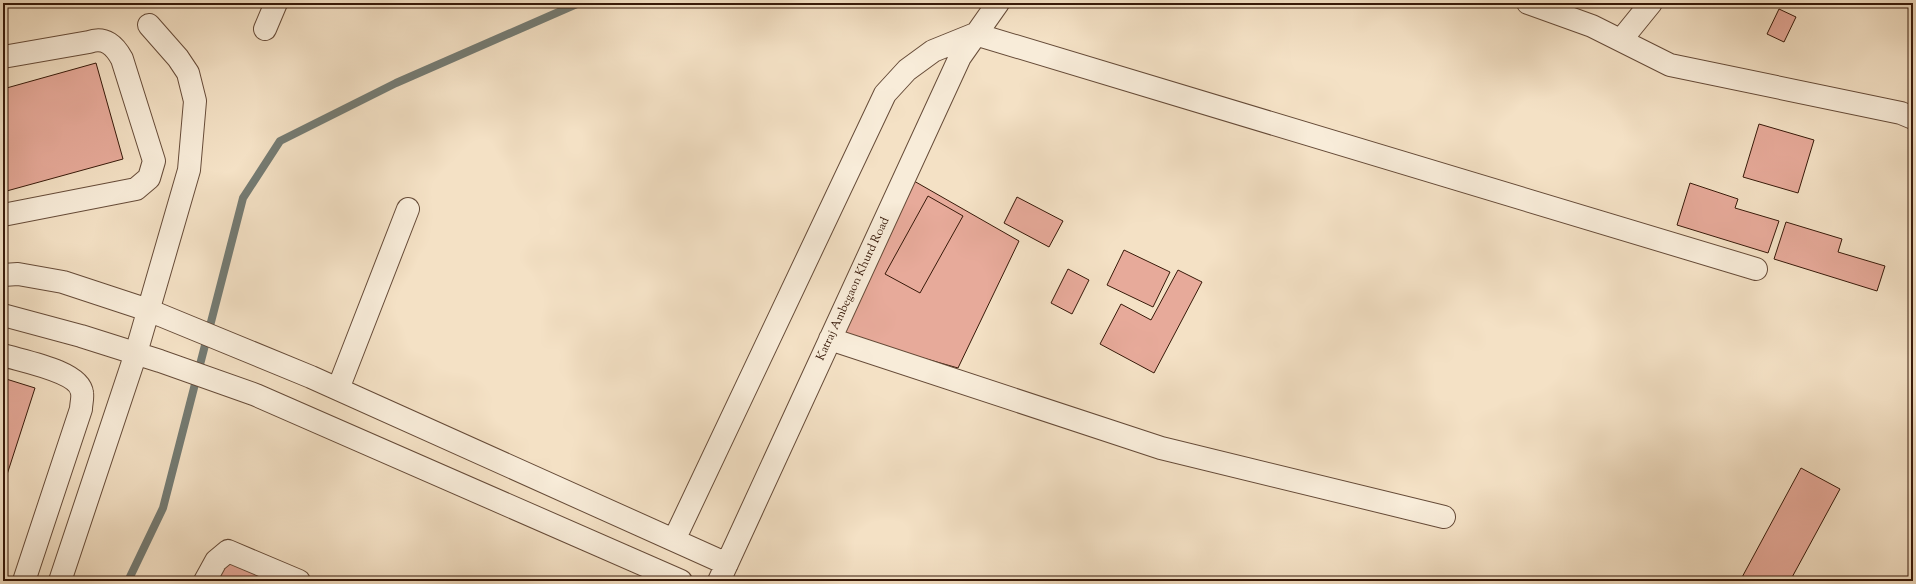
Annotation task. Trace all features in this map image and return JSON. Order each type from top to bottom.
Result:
[{"type":"street","points":[[265,29],[276,3]]},
{"type":"street","name":"Katraj Ambegaon Khurd Road","points":[[723,572],[960,56],[998,3]]},
{"type":"street","points":[[1528,3],[1592,26],[1670,65],[1900,113],[1913,118]]},
{"type":"street","points":[[1621,40],[1651,3]]},
{"type":"street","points":[[60,581],[136,353],[189,170],[195,101],[188,73],[178,58],[149,25]]},
{"type":"street","points":[[674,540],[884,94],[907,70],[933,51],[975,34],[1756,269]]},
{"type":"street","points":[[3,57],[89,42],[96,39],[102,40],[115,47],[122,59],[154,161],[149,178],[136,189],[3,215]]},
{"type":"street","points":[[338,389],[408,209]]},
{"type":"street","points":[[3,275],[18,274],[63,282],[148,310],[268,358],[674,540],[723,572]]},
{"type":"street","points":[[3,315],[136,353],[256,395],[681,581]]},
{"type":"street","points":[[830,339],[1161,448],[1444,517]]},
{"type":"street","points":[[3,355],[67,374],[76,382],[82,392],[81,409],[24,581]]},
{"type":"street","points":[[205,581],[216,561],[228,551],[299,581]]},
{"type":"building","points":[[1779,9],[1796,17],[1784,42],[1767,34]]},
{"type":"building","points":[[96,63],[123,159],[3,192],[3,89]]},
{"type":"building","points":[[1759,124],[1814,140],[1798,193],[1743,177]]},
{"type":"building","points":[[914,181],[1019,241],[958,368],[842,335]]},
{"type":"building","points":[[1690,183],[1738,199],[1735,208],[1779,221],[1768,253],[1677,225]]},
{"type":"building","points":[[928,196],[963,216],[920,293],[885,274]]},
{"type":"building","points":[[1017,197],[1063,221],[1049,247],[1004,223]]},
{"type":"building","points":[[1786,222],[1842,239],[1838,252],[1885,266],[1877,291],[1774,259]]},
{"type":"building","points":[[1124,250],[1170,272],[1153,307],[1107,285]]},
{"type":"building","points":[[1068,269],[1089,280],[1072,314],[1051,303]]},
{"type":"building","points":[[1178,270],[1202,282],[1154,373],[1100,344],[1121,304],[1151,320]]},
{"type":"building","points":[[3,378],[35,388],[3,487]]},
{"type":"building","points":[[1801,468],[1840,489],[1790,581],[1740,581]]},
{"type":"building","points":[[230,558],[273,581],[217,581]]},
{"type":"waterway","points":[[128,581],[163,508],[243,198],[280,141],[396,83],[579,3]]}]
